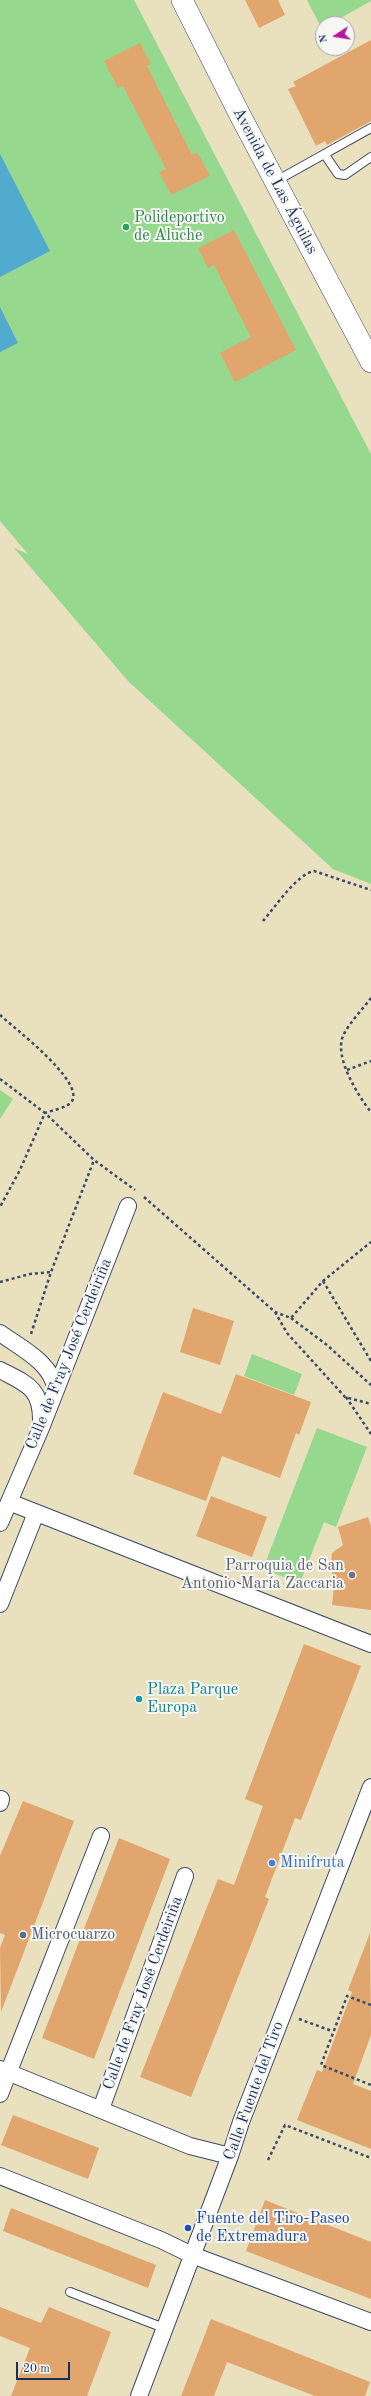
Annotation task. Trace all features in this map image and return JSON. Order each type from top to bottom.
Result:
[{"type":"street","name":"Avenida de Las Águilas","points":[[182,0],[371,362]]},
{"type":"street","name":"Calle de Fray José Cerdeiriña","points":[[0,1523],[41,1428],[128,1206]]},
{"type":"street","points":[[0,1333],[50,1371],[56,1390]]},
{"type":"street","points":[[0,1370],[31,1386],[41,1409],[41,1428]]},
{"type":"street","points":[[8,1502],[371,1644]]},
{"type":"street","points":[[0,1604],[36,1513]]},
{"type":"street","name":"Calle Fuente del Tiro","points":[[139,2396],[230,2156],[240,2122],[371,1787]]},
{"type":"street","points":[[0,2094],[4,2071],[100,1836]]},
{"type":"street","name":"Calle de Fray José Cerdeiriña","points":[[102,2108],[185,1876]]},
{"type":"street","name":"Calle de Fray José Cerdeiriña","points":[[4,2071],[102,2108],[190,2146],[230,2156]]},
{"type":"street","points":[[0,2176],[161,2240],[192,2255],[371,2322]]},
{"type":"lane","points":[[276,181],[371,128]]},
{"type":"lane","points":[[325,155],[338,174],[345,175],[371,157]]},
{"type":"lane","points":[[70,2292],[164,2328]]},
{"type":"path","points":[[263,921],[298,880],[314,871],[371,890]]},
{"type":"path","points":[[371,998],[342,1036],[341,1056],[361,1100],[371,1112]]},
{"type":"path","points":[[0,1015],[59,1068],[70,1081],[74,1092],[73,1100],[69,1104],[45,1113],[20,1170],[0,1207]]},
{"type":"path","points":[[347,1070],[371,1061]]},
{"type":"path","points":[[0,1079],[45,1113],[94,1160],[117,1175],[275,1312],[287,1333],[345,1397],[371,1434]]},
{"type":"path","points":[[25,1351],[51,1272],[94,1160]]},
{"type":"path","points":[[291,1318],[322,1281],[371,1242]]},
{"type":"path","points":[[0,1282],[30,1274],[51,1272]]},
{"type":"path","points":[[322,1281],[371,1360]]},
{"type":"path","points":[[275,1312],[291,1318],[327,1345],[371,1386]]},
{"type":"path","points":[[345,1397],[371,1404]]},
{"type":"path","points":[[371,2005],[348,1996],[332,2031],[320,2066],[371,2086]]},
{"type":"path","points":[[283,2013],[332,2031]]},
{"type":"path","points":[[268,2160],[285,2125],[371,2158]]},
{"type":"green space","name":"Polideportivo de Aluche","points":[[0,0],[134,0],[371,454],[371,884],[333,869],[128,681],[14,548],[28,554],[0,521]]},
{"type":"green space","points":[[307,0],[371,0],[344,16],[315,16]]},
{"type":"green space","points":[[0,1090],[13,1099],[0,1119]]},
{"type":"green space","points":[[252,1354],[302,1374],[294,1395],[244,1376]]},
{"type":"green space","points":[[317,1428],[367,1447],[336,1527],[324,1522],[300,1583],[263,1569]]},
{"type":"water","points":[[0,154],[50,251],[0,277]]},
{"type":"water","points":[[0,307],[18,343],[0,352]]},
{"type":"building","points":[[245,0],[278,0],[285,15],[259,28]]},
{"type":"building","points":[[371,40],[371,121],[327,145],[325,141],[316,146],[288,89],[296,86],[293,82],[341,56],[355,56],[355,49]]},
{"type":"building","points":[[140,43],[151,64],[147,66],[192,155],[197,152],[210,176],[171,195],[159,172],[166,169],[123,86],[118,88],[104,61]]},
{"type":"building","points":[[234,230],[296,350],[235,382],[220,353],[251,337],[214,265],[208,268],[198,248]]},
{"type":"building","points":[[193,1308],[234,1321],[220,1365],[180,1352]]},
{"type":"building","points":[[236,1374],[311,1402],[299,1435],[296,1433],[280,1478],[222,1456],[206,1501],[133,1474],[163,1392],[221,1414]]},
{"type":"building","points":[[211,1496],[267,1517],[252,1557],[196,1536]]},
{"type":"building","name":"Parroquia de San Antonio María Zaccaria","points":[[368,1517],[371,1526],[371,1610],[332,1605],[334,1586],[330,1586],[334,1564],[331,1564],[332,1553],[343,1545],[338,1527]]},
{"type":"building","points":[[304,1644],[361,1666],[301,1820],[295,1818],[265,1897],[269,1899],[191,2097],[140,2077],[218,1879],[234,1885],[263,1806],[245,1799]]},
{"type":"building","points":[[23,1801],[74,1821],[1,2012],[0,1948],[5,1935],[0,1933],[0,1856]]},
{"type":"building","points":[[119,1838],[170,1859],[94,2059],[42,2038]]},
{"type":"building","points":[[370,1933],[371,2035],[353,2084],[371,2091],[371,2149],[297,2120],[317,2070],[322,2072],[352,1992],[348,1990]]},
{"type":"building","points":[[13,2115],[99,2148],[88,2179],[1,2145]]},
{"type":"building","points":[[265,2200],[371,2242],[371,2299],[246,2251]]},
{"type":"building","points":[[11,2208],[156,2265],[148,2288],[3,2231]]},
{"type":"building","points":[[0,2307],[41,2323],[49,2307],[111,2332],[87,2396],[11,2396],[30,2348],[0,2336]]},
{"type":"building","points":[[211,2319],[370,2382],[365,2396],[315,2396],[227,2362],[214,2396],[181,2396]]},
{"type":"place","name":"Polideportivo de Aluche","points":[[126,227]]},
{"type":"place","name":"Parroquia de San Antonio María Zaccaria","points":[[352,1575]]},
{"type":"place","name":"Plaza Parque Europa","points":[[139,1699]]},
{"type":"place","name":"Minifruta","points":[[272,1863]]},
{"type":"place","name":"Microcuarzo","points":[[23,1935]]},
{"type":"place","name":"Fuente del Tiro-Paseo de Extremadura","points":[[188,2228]]}]
